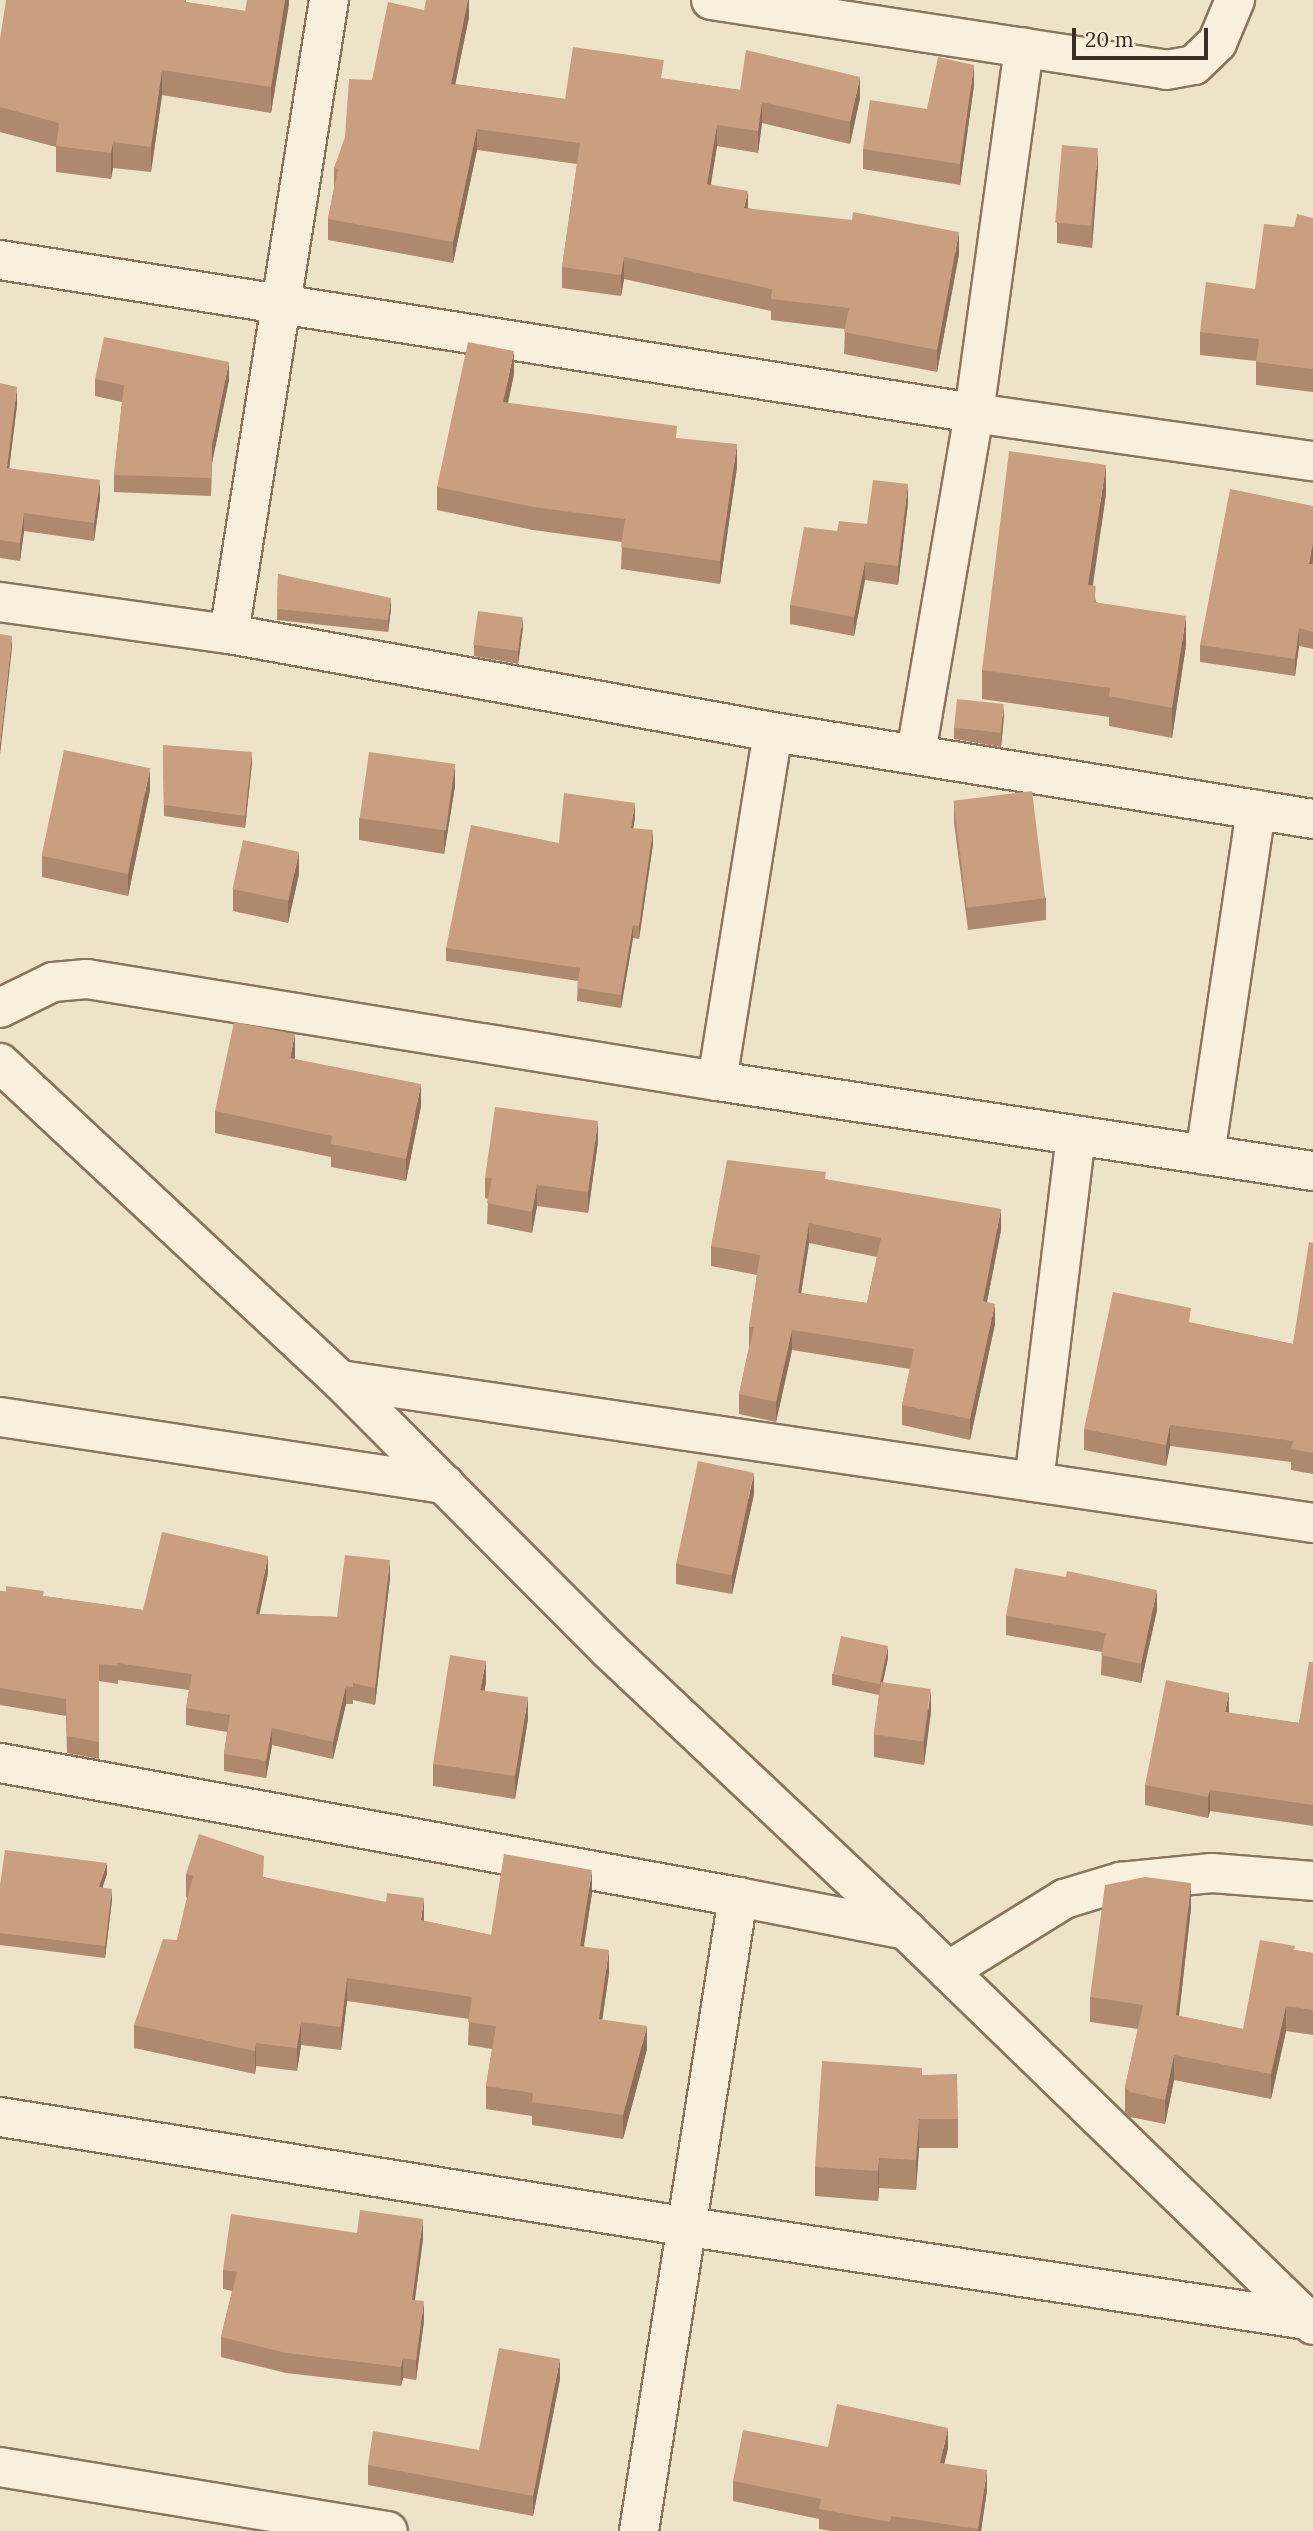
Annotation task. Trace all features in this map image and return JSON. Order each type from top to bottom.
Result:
[{"type":"street","points":[[229,634],[278,302],[328,0]]},
{"type":"street","points":[[711,0],[797,7],[1166,71],[1194,65],[1217,43],[1235,0]]},
{"type":"street","points":[[916,752],[974,413],[1024,47]]},
{"type":"street","points":[[0,260],[974,413],[1313,461]]},
{"type":"street","points":[[0,602],[229,634],[773,732],[916,752],[1313,819]]},
{"type":"street","points":[[717,1081],[773,732]]},
{"type":"street","points":[[1205,1155],[1256,810]]},
{"type":"street","points":[[0,1008],[53,982],[87,979],[717,1081],[1313,1171]]},
{"type":"street","points":[[0,1063],[340,1380],[609,1650],[906,1930],[1310,2323]]},
{"type":"street","points":[[1034,1482],[1076,1136]]},
{"type":"street","points":[[340,1380],[1313,1523]]},
{"type":"street","points":[[0,1417],[444,1484]]},
{"type":"street","points":[[0,1763],[906,1930]]},
{"type":"street","points":[[948,1971],[1064,1899],[1120,1882],[1212,1873],[1313,1881]]},
{"type":"street","points":[[639,2531],[689,2227],[737,1897]]},
{"type":"street","points":[[0,2117],[1310,2323]]},
{"type":"street","points":[[0,2467],[388,2531]]},
{"type":"building","points":[[6,0],[184,0],[245,11],[247,0],[285,0],[271,87],[162,70],[151,147],[113,142],[111,153],[56,146],[59,123],[0,107],[0,39]]},
{"type":"building","points":[[426,0],[468,0],[451,84],[565,99],[573,47],[664,60],[661,78],[740,90],[746,50],[860,77],[850,122],[762,102],[758,131],[717,125],[707,184],[748,191],[744,208],[852,220],[853,212],[959,232],[937,350],[844,332],[849,308],[771,299],[772,289],[624,257],[621,275],[562,267],[580,143],[477,129],[453,242],[328,219],[338,169],[334,168],[345,137],[349,79],[372,80],[388,2],[424,10]]},
{"type":"building","points":[[938,57],[974,65],[960,164],[863,149],[870,100],[927,109]]},
{"type":"building","points":[[1062,145],[1098,148],[1091,226],[1055,223]]},
{"type":"building","points":[[1297,214],[1313,218],[1313,369],[1256,362],[1259,339],[1200,332],[1206,282],[1255,289],[1264,224],[1294,227]]},
{"type":"building","points":[[104,337],[229,362],[212,445],[211,478],[114,475],[124,385],[95,379]]},
{"type":"building","points":[[468,342],[514,351],[503,402],[677,426],[676,438],[737,444],[720,561],[621,547],[625,519],[533,507],[437,487]]},
{"type":"building","points":[[0,383],[17,387],[7,468],[100,480],[94,523],[24,513],[20,543],[0,540]]},
{"type":"building","points":[[1009,451],[1106,465],[1088,585],[1096,586],[1094,602],[1186,616],[1172,708],[1109,696],[1110,688],[982,670]]},
{"type":"building","points":[[873,480],[908,484],[898,566],[865,562],[854,617],[790,605],[804,527],[837,531],[839,521],[867,524]]},
{"type":"building","points":[[1230,489],[1313,506],[1313,543],[1309,564],[1313,564],[1313,632],[1299,628],[1295,659],[1200,645]]},
{"type":"building","points":[[278,574],[391,598],[388,620],[277,609]]},
{"type":"building","points":[[478,611],[523,617],[518,651],[473,645]]},
{"type":"building","points":[[0,634],[12,636],[0,744]]},
{"type":"building","points":[[957,699],[1004,704],[1001,733],[954,728]]},
{"type":"building","points":[[163,745],[252,752],[245,816],[164,805]]},
{"type":"building","points":[[64,750],[150,768],[128,874],[42,856]]},
{"type":"building","points":[[369,752],[455,764],[446,830],[360,818]]},
{"type":"building","points":[[1032,791],[1045,898],[967,908],[954,801]]},
{"type":"building","points":[[564,793],[635,803],[631,828],[653,830],[639,926],[633,925],[621,995],[577,988],[580,968],[446,948],[471,825],[559,843]]},
{"type":"building","points":[[243,840],[299,852],[288,901],[233,889]]},
{"type":"building","points":[[234,1022],[295,1034],[290,1058],[421,1084],[406,1159],[331,1144],[332,1136],[215,1111]]},
{"type":"building","points":[[495,1107],[598,1121],[588,1192],[537,1185],[532,1212],[487,1203],[492,1178],[485,1178]]},
{"type":"building","points":[[727,1160],[826,1172],[825,1179],[1001,1209],[983,1301],[995,1304],[970,1419],[902,1405],[914,1349],[792,1330],[776,1402],[739,1394],[754,1327],[749,1327],[760,1255],[711,1246]],"holes":[[[809,1223],[881,1238],[867,1303],[798,1293]]]},
{"type":"building","points":[[1309,1242],[1313,1243],[1313,1453],[1291,1449],[1293,1441],[1170,1425],[1166,1445],[1084,1429],[1113,1292],[1191,1308],[1189,1322],[1293,1344]]},
{"type":"building","points":[[698,1461],[754,1473],[732,1576],[676,1564]]},
{"type":"building","points":[[162,1532],[268,1556],[256,1614],[337,1617],[345,1555],[390,1560],[375,1688],[353,1683],[353,1687],[346,1686],[333,1742],[272,1728],[266,1761],[224,1754],[230,1715],[186,1708],[192,1674],[117,1663],[118,1666],[99,1664],[99,1742],[67,1736],[66,1699],[0,1688],[0,1591],[6,1592],[6,1586],[44,1591],[43,1596],[143,1610]]},
{"type":"building","points":[[1015,1568],[1066,1577],[1067,1571],[1157,1590],[1141,1664],[1101,1655],[1106,1633],[1006,1616]]},
{"type":"building","points":[[841,1636],[888,1646],[880,1684],[833,1674]]},
{"type":"building","points":[[450,1655],[486,1661],[480,1690],[528,1697],[515,1776],[433,1764]]},
{"type":"building","points":[[1309,1662],[1313,1662],[1313,1805],[1210,1790],[1208,1797],[1145,1785],[1166,1680],[1229,1693],[1225,1712],[1299,1723]]},
{"type":"building","points":[[881,1682],[931,1689],[923,1741],[874,1734]]},
{"type":"building","points":[[199,1834],[264,1856],[263,1877],[386,1902],[387,1893],[424,1898],[421,1920],[491,1935],[504,1854],[592,1870],[580,1946],[609,1950],[599,2019],[647,2026],[623,2115],[532,2102],[533,2093],[486,2086],[496,2026],[468,2022],[472,1997],[347,1978],[341,2027],[301,2022],[297,2048],[256,2043],[255,2051],[134,2025],[163,1939],[177,1940],[193,1876],[186,1874]]},
{"type":"building","points":[[5,1850],[107,1863],[99,1887],[112,1889],[105,1946],[0,1933],[0,1885]]},
{"type":"building","points":[[1145,1877],[1191,1883],[1176,2015],[1243,2029],[1260,1940],[1295,1946],[1294,1950],[1313,1953],[1313,2010],[1286,2006],[1271,2074],[1174,2055],[1165,2100],[1130,2092],[1125,2087],[1143,2005],[1090,1997],[1105,1885]]},
{"type":"building","points":[[822,2061],[922,2068],[922,2075],[957,2074],[958,2119],[919,2119],[916,2160],[879,2158],[878,2171],[815,2167]]},
{"type":"building","points":[[360,2210],[423,2219],[412,2300],[424,2301],[416,2360],[403,2358],[401,2367],[286,2353],[221,2337],[237,2272],[223,2270],[231,2214],[357,2233]]},
{"type":"building","points":[[499,2348],[560,2359],[533,2496],[368,2465],[373,2431],[479,2450]]},
{"type":"building","points":[[837,2404],[948,2428],[940,2463],[987,2470],[978,2529],[891,2516],[890,2522],[819,2509],[821,2499],[733,2481],[743,2430],[828,2447]]}]
